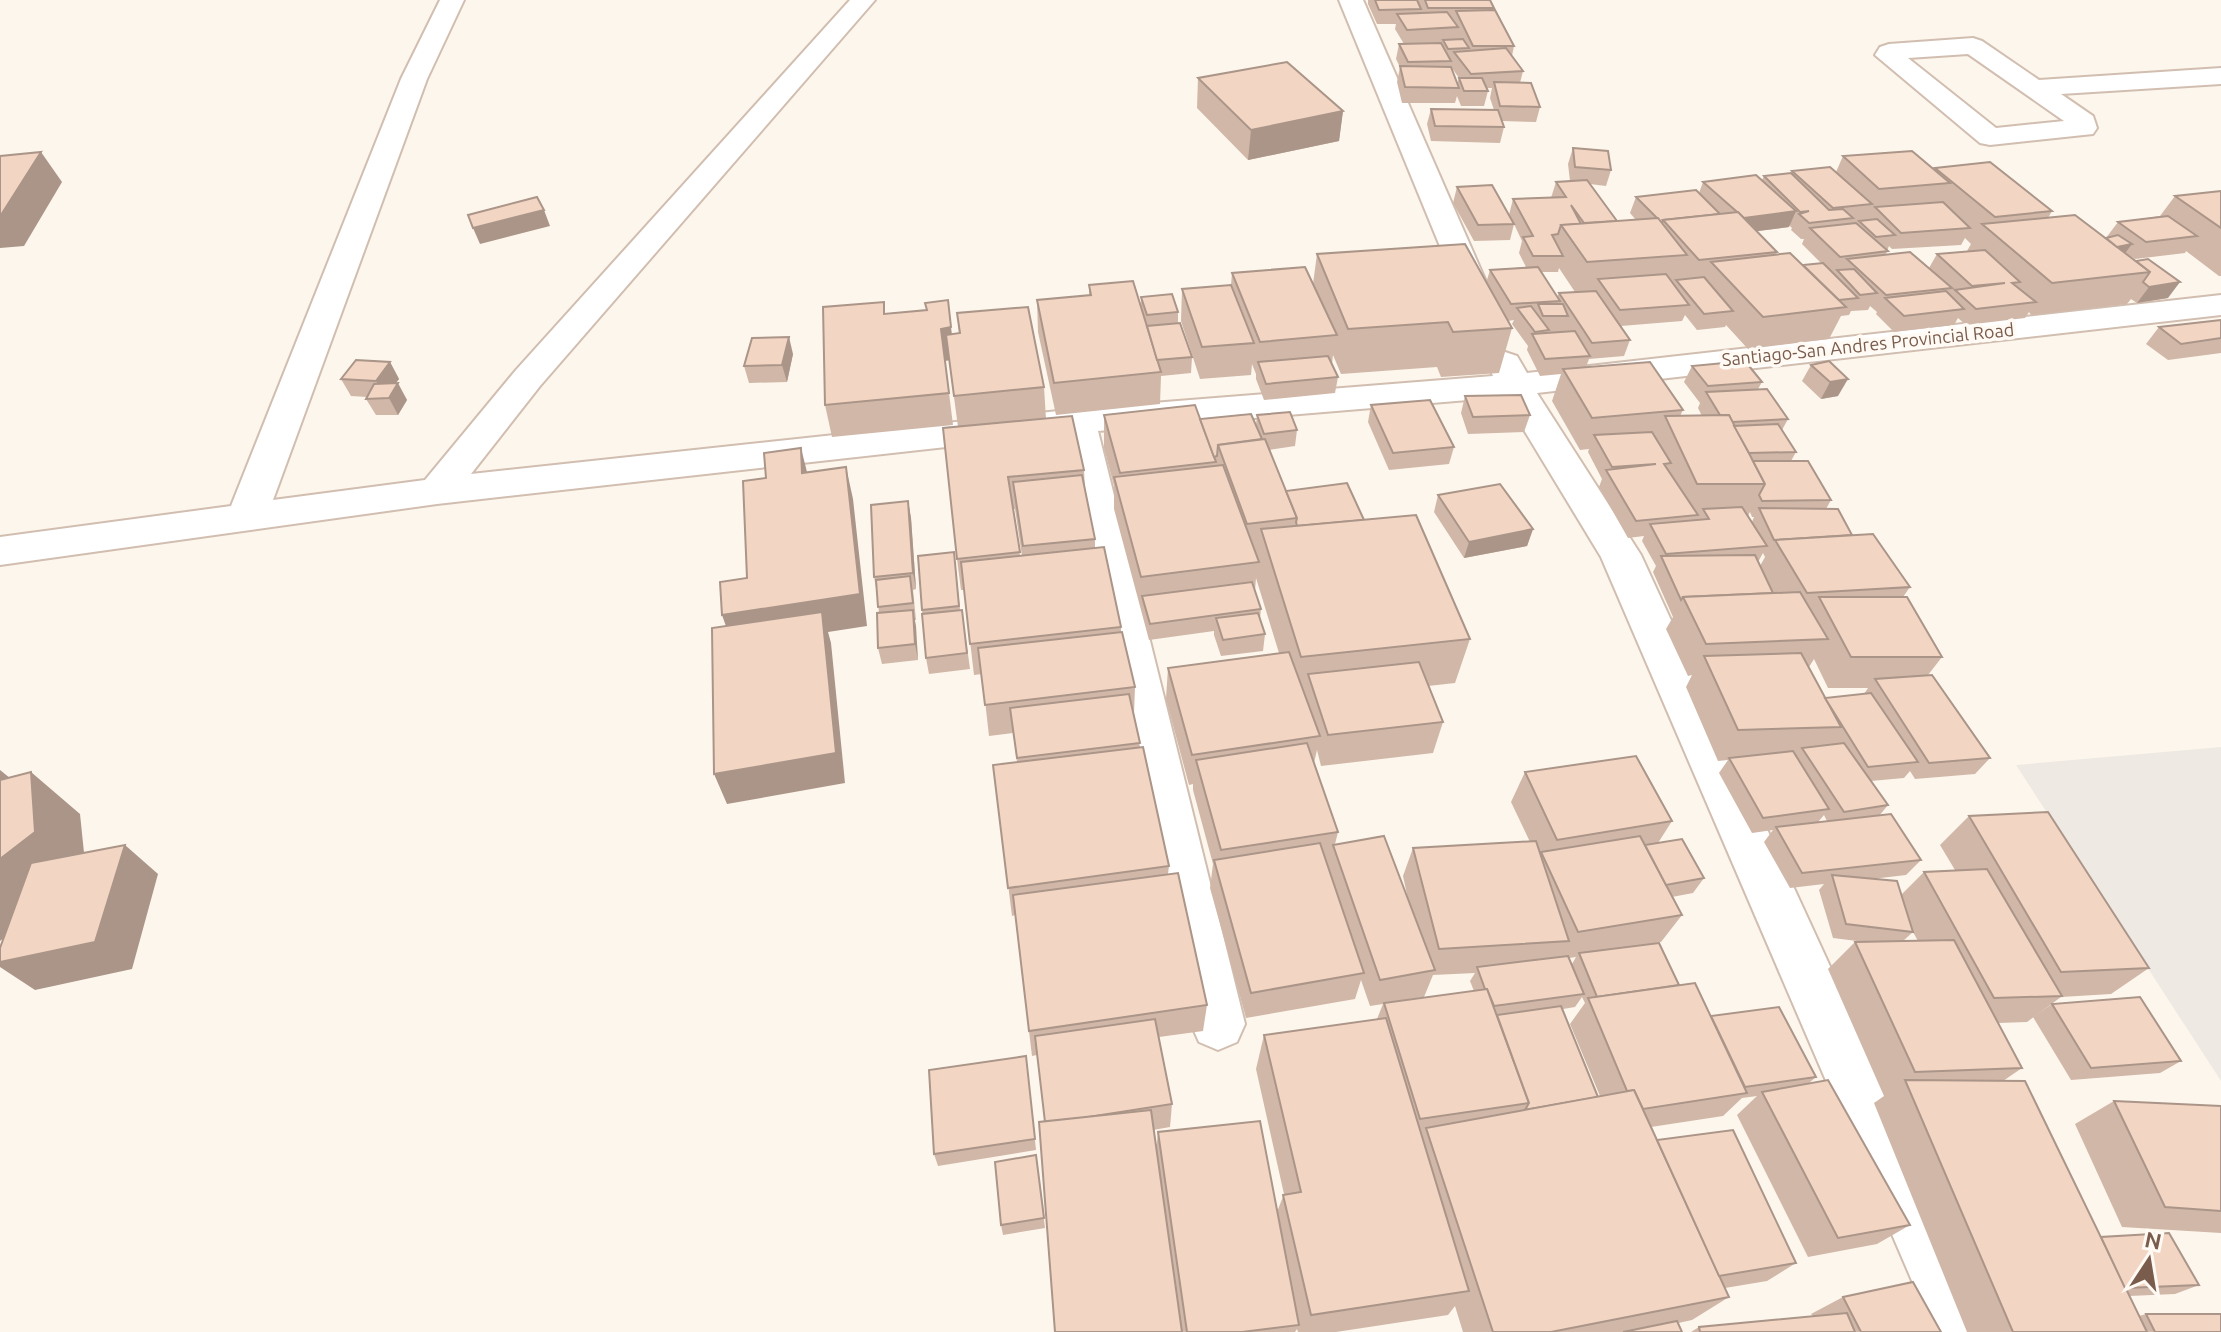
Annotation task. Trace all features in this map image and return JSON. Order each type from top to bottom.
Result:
[{"type":"street","points":[[247,516],[414,79],[452,0]]},
{"type":"street","points":[[437,491],[528,378],[863,0]]},
{"type":"street","points":[[1351,0],[1514,385],[1621,555],[1966,1332]]},
{"type":"street","points":[[2034,88],[2083,122],[2083,128],[1990,137],[1888,55],[1889,52],[1973,46],[2034,88],[2221,76]]},
{"type":"street","name":"Santiago-San Andres Provincial Road","points":[[0,551],[437,491],[1077,421],[1514,385],[2221,305]]},
{"type":"street","points":[[1077,421],[1218,1024]]},
{"type":"shaded area","points":[[2221,747],[2221,1081],[2016,765]]},
{"type":"building","points":[[1375,0],[1417,0],[1421,9],[1379,10]]},
{"type":"building","points":[[1425,0],[1490,0],[1494,8],[1428,8]]},
{"type":"building","points":[[1495,10],[1514,46],[1473,46],[1456,11]]},
{"type":"building","points":[[1447,12],[1458,27],[1407,30],[1397,14]]},
{"type":"building","points":[[1463,39],[1469,48],[1448,49],[1443,40]]},
{"type":"building","points":[[1441,43],[1451,61],[1408,62],[1399,44]]},
{"type":"building","points":[[1506,48],[1523,71],[1471,74],[1454,52]]},
{"type":"building","points":[[1287,62],[1343,111],[1251,130],[1198,78]]},
{"type":"building","points":[[1400,66],[1451,67],[1459,88],[1405,87]]},
{"type":"building","points":[[1459,78],[1482,78],[1488,91],[1464,91]]},
{"type":"building","points":[[1494,82],[1531,83],[1540,107],[1500,106]]},
{"type":"building","points":[[1431,109],[1498,110],[1504,127],[1435,126]]},
{"type":"building","points":[[1573,148],[1608,151],[1611,170],[1575,167]]},
{"type":"building","points":[[1912,151],[1950,183],[1879,189],[1843,156]]},
{"type":"building","points":[[41,152],[1,215],[0,215],[0,156]]},
{"type":"building","points":[[1990,162],[2052,211],[1995,217],[1935,168]]},
{"type":"building","points":[[1830,167],[1872,204],[1833,208],[1792,171]]},
{"type":"building","points":[[1791,173],[1829,210],[1843,209],[1853,218],[1809,223],[1799,214],[1809,211],[1800,212],[1764,176]]},
{"type":"building","points":[[1756,175],[1796,211],[1744,218],[1703,182]]},
{"type":"building","points":[[1587,180],[1617,221],[1584,223],[1571,205],[1581,224],[1561,225],[1558,234],[1552,235],[1563,256],[1533,256],[1523,237],[1533,236],[1513,199],[1566,197],[1556,182]]},
{"type":"building","points":[[1492,185],[1514,224],[1478,225],[1457,187]]},
{"type":"building","points":[[1696,190],[1720,214],[1663,220],[1662,223],[1636,197]]},
{"type":"building","points":[[2221,191],[2221,228],[2175,196]]},
{"type":"building","points":[[537,197],[544,210],[473,228],[468,215]]},
{"type":"building","points":[[1943,202],[1970,228],[1901,233],[1875,207]]},
{"type":"building","points":[[1738,212],[1777,252],[1699,260],[1663,220]]},
{"type":"building","points":[[2075,215],[2150,272],[2052,283],[1982,224]]},
{"type":"building","points":[[2168,216],[2197,236],[2146,242],[2118,222]]},
{"type":"building","points":[[1658,218],[1687,255],[1587,262],[1561,225]]},
{"type":"building","points":[[1877,219],[1895,235],[1876,237],[1859,221]]},
{"type":"building","points":[[1856,223],[1888,251],[1840,257],[1810,228]]},
{"type":"building","points":[[2118,235],[2132,244],[2117,247],[2106,238]]},
{"type":"building","points":[[1465,244],[1512,328],[1453,332],[1448,322],[1348,329],[1317,254]]},
{"type":"building","points":[[1985,250],[2020,282],[2012,283],[2036,302],[1976,309],[1955,290],[2005,283],[1972,286],[1937,254]]},
{"type":"building","points":[[1910,252],[1952,288],[1886,295],[1847,259]]},
{"type":"building","points":[[1790,253],[1846,307],[1763,317],[1711,262]]},
{"type":"building","points":[[2148,259],[2180,282],[2149,287],[2143,282],[2150,272],[2136,261]]},
{"type":"building","points":[[1823,263],[1858,298],[1839,300],[1803,265]]},
{"type":"building","points":[[1305,267],[1337,335],[1260,342],[1232,273]]},
{"type":"building","points":[[1538,267],[1560,301],[1511,304],[1490,270]]},
{"type":"building","points":[[1854,269],[1877,293],[1860,295],[1837,270]]},
{"type":"building","points":[[1666,274],[1689,305],[1620,310],[1598,279]]},
{"type":"building","points":[[1704,277],[1733,311],[1704,314],[1676,280]]},
{"type":"building","points":[[1133,281],[1161,372],[1054,383],[1037,300],[1091,295],[1089,285]]},
{"type":"building","points":[[1231,285],[1254,343],[1202,347],[1182,289]]},
{"type":"building","points":[[1596,291],[1630,340],[1592,343],[1559,293]]},
{"type":"building","points":[[1946,291],[1964,309],[1904,316],[1885,298]]},
{"type":"building","points":[[1172,294],[1178,312],[1147,315],[1141,297]]},
{"type":"building","points":[[948,300],[951,327],[941,329],[949,393],[825,405],[823,307],[884,302],[884,314],[927,310],[925,303]]},
{"type":"building","points":[[1538,304],[1563,304],[1568,316],[1543,316]]},
{"type":"building","points":[[1531,306],[1549,330],[1535,332],[1517,308]]},
{"type":"building","points":[[1028,307],[1044,387],[954,396],[946,335],[960,333],[957,313]]},
{"type":"building","points":[[2221,320],[2221,338],[2181,344],[2159,327]]},
{"type":"building","points":[[1180,323],[1192,357],[1157,360],[1147,326]]},
{"type":"building","points":[[1575,331],[1590,356],[1545,359],[1532,334]]},
{"type":"building","points":[[789,337],[782,365],[744,366],[752,338]]},
{"type":"building","points":[[1328,356],[1338,377],[1266,384],[1258,362]]},
{"type":"building","points":[[356,360],[390,362],[376,381],[341,379]]},
{"type":"building","points":[[1745,361],[1762,382],[1708,386],[1692,366]]},
{"type":"building","points":[[1829,361],[1848,379],[1830,382],[1811,365]]},
{"type":"building","points":[[1650,362],[1683,410],[1592,418],[1563,369]]},
{"type":"building","points":[[398,383],[389,398],[366,399],[374,384]]},
{"type":"building","points":[[1767,389],[1788,419],[1732,422],[1729,415],[1720,415],[1706,392]]},
{"type":"building","points":[[1521,395],[1530,415],[1473,417],[1465,396]]},
{"type":"building","points":[[1430,400],[1454,447],[1393,453],[1371,405]]},
{"type":"building","points":[[1195,405],[1216,462],[1120,473],[1104,415]]},
{"type":"building","points":[[1290,412],[1297,430],[1264,434],[1257,415]]},
{"type":"building","points":[[1251,414],[1262,439],[1218,445],[1217,456],[1214,457],[1200,419]]},
{"type":"building","points":[[1729,415],[1765,484],[1697,484],[1665,416]]},
{"type":"building","points":[[1072,416],[1084,470],[1008,477],[1020,552],[957,559],[943,428]]},
{"type":"building","points":[[1778,424],[1796,452],[1749,453],[1734,426]]},
{"type":"building","points":[[1652,432],[1671,463],[1664,464],[1698,515],[1636,521],[1606,470],[1656,464],[1612,467],[1594,435]]},
{"type":"building","points":[[1265,439],[1297,518],[1247,524],[1218,445]]},
{"type":"building","points":[[801,448],[802,473],[846,467],[860,594],[722,615],[720,582],[747,578],[743,481],[766,478],[764,453]]},
{"type":"building","points":[[1753,461],[1808,461],[1831,500],[1762,501],[1759,495],[1765,484]]},
{"type":"building","points":[[1223,465],[1259,562],[1141,577],[1114,477]]},
{"type":"building","points":[[1082,475],[1095,539],[1023,546],[1013,482]]},
{"type":"building","points":[[1347,483],[1364,520],[1297,526],[1286,491]]},
{"type":"building","points":[[1500,484],[1533,529],[1469,542],[1438,495]]},
{"type":"building","points":[[908,501],[913,573],[874,577],[871,505]]},
{"type":"building","points":[[1742,507],[1767,546],[1666,554],[1650,524],[1709,519],[1703,509]]},
{"type":"building","points":[[1759,508],[1838,509],[1852,535],[1774,540]]},
{"type":"building","points":[[1416,515],[1470,639],[1301,657],[1261,529]]},
{"type":"building","points":[[1873,534],[1910,587],[1807,593],[1775,540]]},
{"type":"building","points":[[1104,547],[1121,627],[970,644],[961,562]]},
{"type":"building","points":[[954,552],[959,606],[922,610],[918,556]]},
{"type":"building","points":[[1755,555],[1773,593],[1683,597],[1681,600],[1661,556]]},
{"type":"building","points":[[910,576],[913,603],[878,607],[876,580]]},
{"type":"building","points":[[1252,582],[1261,609],[1150,624],[1142,596]]},
{"type":"building","points":[[1800,592],[1828,639],[1706,644],[1683,597]]},
{"type":"building","points":[[1819,597],[1907,597],[1942,657],[1851,657]]},
{"type":"building","points":[[913,610],[915,644],[878,648],[877,613]]},
{"type":"building","points":[[962,610],[967,653],[926,658],[922,614]]},
{"type":"building","points":[[822,612],[836,753],[714,774],[712,628]]},
{"type":"building","points":[[1258,613],[1265,634],[1223,640],[1216,618]]},
{"type":"building","points":[[1122,632],[1135,687],[985,705],[978,648]]},
{"type":"building","points":[[1289,652],[1320,736],[1192,755],[1168,668]]},
{"type":"building","points":[[1801,653],[1841,727],[1738,730],[1704,656]]},
{"type":"building","points":[[1419,662],[1443,722],[1328,735],[1308,674]]},
{"type":"building","points":[[1932,675],[1990,758],[1929,763],[1875,679]]},
{"type":"building","points":[[1871,693],[1918,762],[1868,767],[1825,698]]},
{"type":"building","points":[[1129,694],[1140,743],[1017,758],[1010,708]]},
{"type":"building","points":[[1307,743],[1338,832],[1221,850],[1196,760]]},
{"type":"building","points":[[1844,743],[1888,805],[1844,812],[1802,748]]},
{"type":"building","points":[[1143,747],[1169,866],[1008,888],[993,765]]},
{"type":"building","points":[[1793,751],[1829,809],[1763,818],[1729,758]]},
{"type":"building","points":[[1636,756],[1672,821],[1557,840],[1525,772]]},
{"type":"building","points":[[31,772],[35,832],[0,859],[0,780]]},
{"type":"building","points":[[2048,812],[2149,968],[2061,972],[1969,816]]},
{"type":"building","points":[[1891,814],[1921,860],[1802,873],[1776,827]]},
{"type":"building","points":[[1384,836],[1435,970],[1380,980],[1333,845]]},
{"type":"building","points":[[1640,836],[1682,915],[1578,932],[1541,852]]},
{"type":"building","points":[[1682,839],[1704,878],[1666,885],[1645,845]]},
{"type":"building","points":[[1536,841],[1569,941],[1439,949],[1413,848]]},
{"type":"building","points":[[1320,843],[1364,973],[1251,993],[1214,860]]},
{"type":"building","points":[[125,845],[95,942],[0,962],[0,948],[31,863]]},
{"type":"building","points":[[1987,869],[2062,996],[1994,998],[1924,872]]},
{"type":"building","points":[[1178,873],[1207,1005],[1029,1031],[1013,895]]},
{"type":"building","points":[[1832,875],[1897,881],[1913,932],[1846,924]]},
{"type":"building","points":[[1954,940],[2022,1068],[1915,1072],[1855,942]]},
{"type":"building","points":[[1659,943],[1679,985],[1597,997],[1579,953]]},
{"type":"building","points":[[1568,956],[1584,994],[1494,1006],[1477,967]]},
{"type":"building","points":[[1695,983],[1747,1093],[1643,1109],[1634,1090],[1627,1091],[1588,998]]},
{"type":"building","points":[[1487,989],[1529,1103],[1420,1119],[1384,1003]]},
{"type":"building","points":[[2140,997],[2181,1061],[2091,1068],[2052,1004]]},
{"type":"building","points":[[1561,1006],[1598,1097],[1525,1110],[1529,1103],[1497,1015]]},
{"type":"building","points":[[1779,1007],[1816,1077],[1745,1087],[1711,1016]]},
{"type":"building","points":[[1386,1018],[1469,1291],[1311,1315],[1283,1195],[1301,1192],[1264,1035]]},
{"type":"building","points":[[1155,1019],[1172,1104],[1045,1122],[1035,1036]]},
{"type":"building","points":[[1026,1056],[1035,1139],[934,1154],[929,1070]]},
{"type":"building","points":[[1828,1080],[1910,1225],[1838,1238],[1762,1092]]},
{"type":"building","points":[[1905,1080],[2025,1081],[2147,1332],[2013,1332]]},
{"type":"building","points":[[1634,1090],[1729,1297],[1551,1332],[1493,1332],[1426,1128]]},
{"type":"building","points":[[2114,1101],[2221,1106],[2221,1211],[2165,1207]]},
{"type":"building","points":[[1151,1110],[1182,1332],[1055,1332],[1039,1122]]},
{"type":"building","points":[[1260,1121],[1299,1325],[1242,1332],[1187,1332],[1158,1132]]},
{"type":"building","points":[[1733,1130],[1796,1263],[1719,1276],[1657,1140]]},
{"type":"building","points":[[1036,1155],[1044,1218],[1001,1225],[995,1162]]},
{"type":"building","points":[[2169,1233],[2199,1285],[2125,1288],[2101,1237]]},
{"type":"building","points":[[1913,1282],[1941,1332],[1861,1332],[1843,1297]]},
{"type":"building","points":[[1847,1313],[1855,1332],[1700,1332],[1699,1327]]},
{"type":"building","points":[[2146,1314],[2221,1314],[2221,1332],[2155,1332]]},
{"type":"building","points":[[1677,1321],[1682,1332],[1623,1332]]}]
